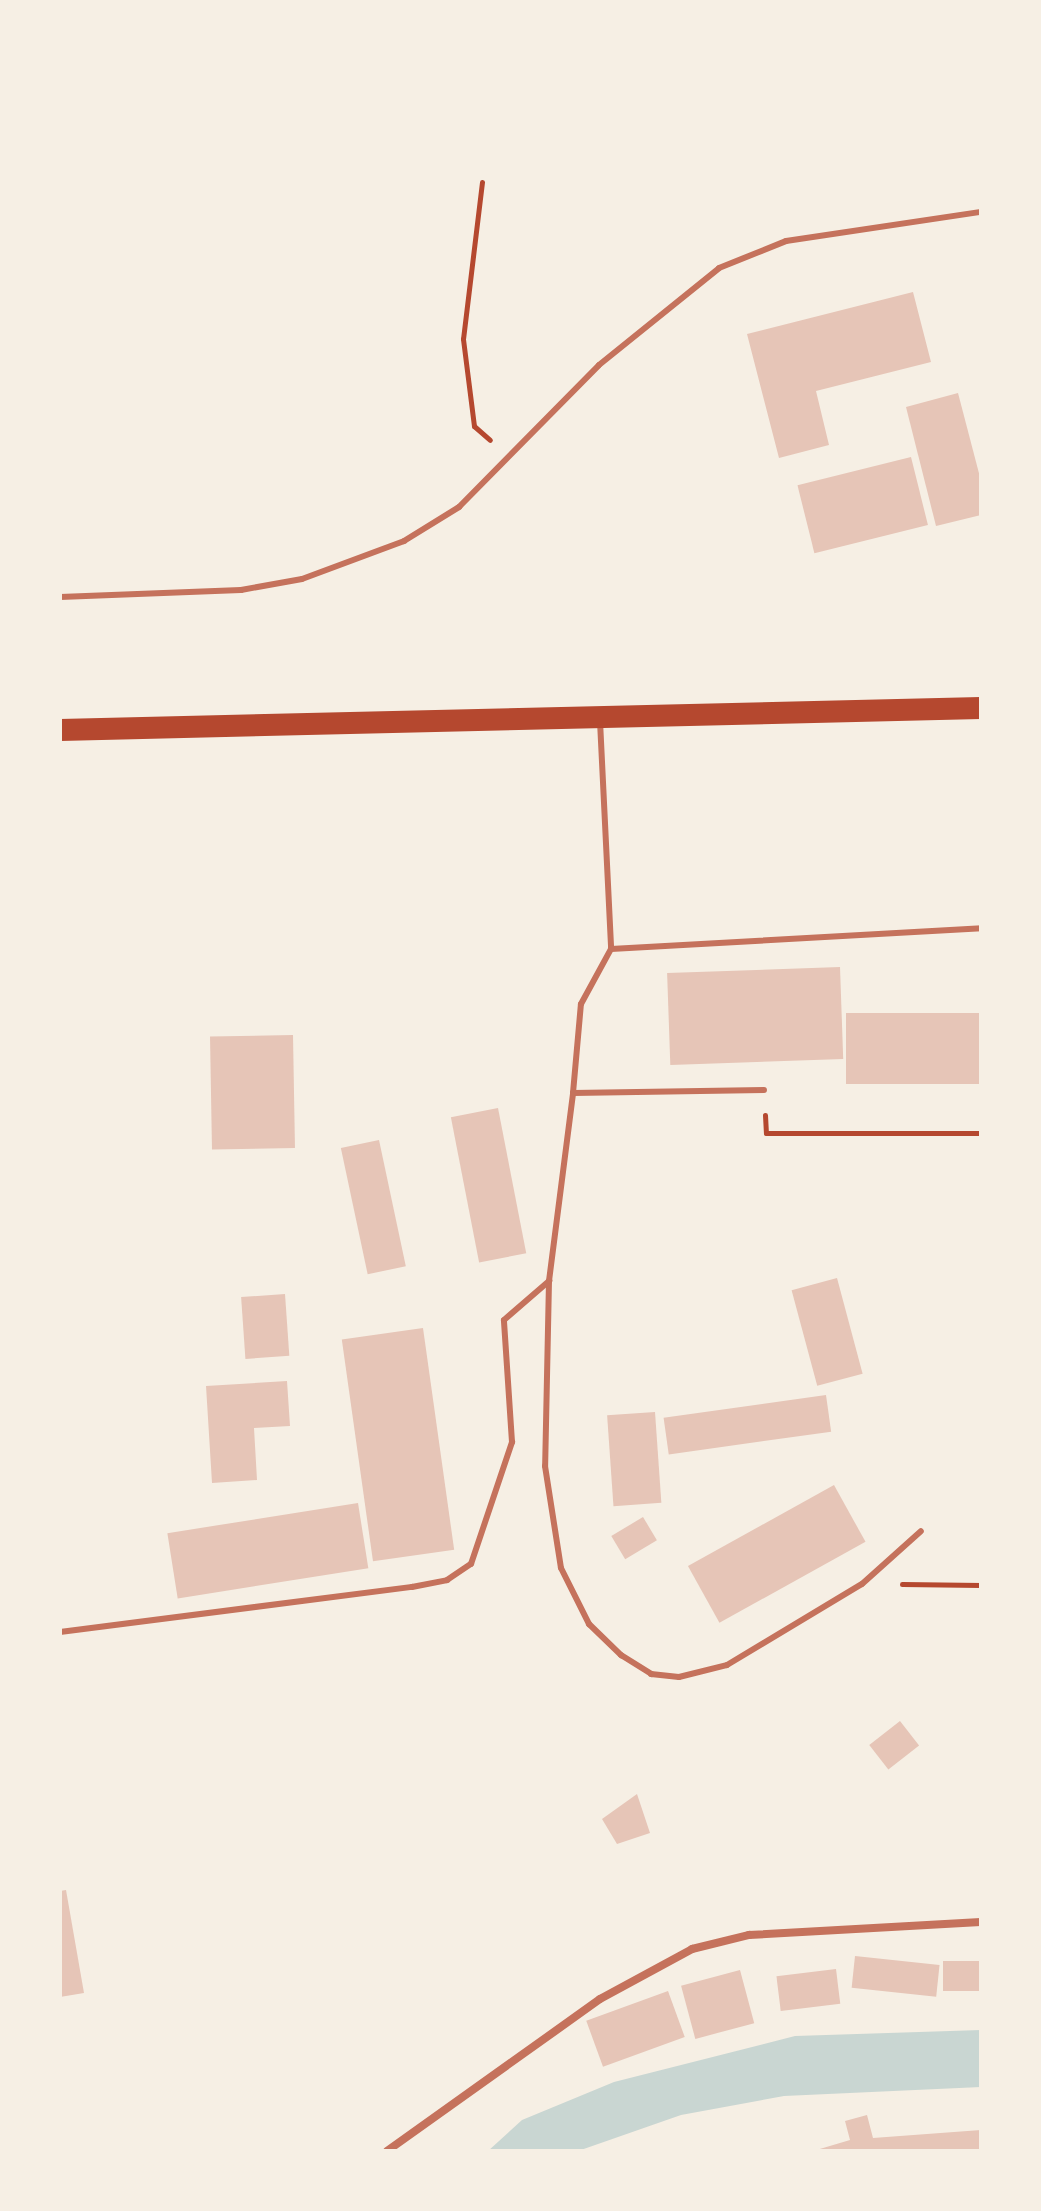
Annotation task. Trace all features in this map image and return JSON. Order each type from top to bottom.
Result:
[{"type":"highway","points":[[60,730],[981,708]]},
{"type":"street","points":[[387,2151],[600,1999],[692,1949],[749,1935],[981,1922]]},
{"type":"lane","points":[[60,597],[241,590],[302,579],[404,541],[459,507],[511,460],[599,365],[719,268],[786,241],[981,212]]},
{"type":"lane","points":[[600,717],[611,949],[581,1004],[549,1281],[545,1466],[561,1568],[589,1624],[611,1645],[651,1674],[679,1677],[727,1665],[862,1584],[921,1531]]},
{"type":"lane","points":[[611,949],[981,928]]},
{"type":"lane","points":[[573,1093],[764,1090]]},
{"type":"lane","points":[[60,1632],[412,1587],[447,1580],[471,1564],[512,1442],[504,1320],[549,1281]]},
{"type":"path","points":[[482,182],[463,339],[466,394],[474,426],[511,460]]},
{"type":"path","points":[[764,1090],[766,1133],[981,1133]]},
{"type":"path","points":[[862,1584],[981,1585]]},
{"type":"shaded area","points":[[981,2030],[981,2087],[784,2096],[681,2115],[578,2151],[488,2151],[522,2120],[614,2082],[795,2036]]},
{"type":"building","points":[[913,292],[931,362],[816,391],[829,445],[779,458],[747,334]]},
{"type":"building","points":[[958,393],[981,481],[981,515],[936,526],[906,407]]},
{"type":"building","points":[[911,457],[928,525],[814,553],[797,485]]},
{"type":"building","points":[[840,967],[843,1059],[670,1065],[667,973]]},
{"type":"building","points":[[846,1013],[981,1013],[981,1084],[846,1084]]},
{"type":"building","points":[[293,1035],[295,1148],[212,1149],[210,1036]]},
{"type":"building","points":[[498,1108],[526,1253],[479,1262],[451,1117]]},
{"type":"building","points":[[379,1140],[406,1266],[368,1274],[341,1148]]},
{"type":"building","points":[[837,1278],[863,1374],[817,1386],[792,1290]]},
{"type":"building","points":[[285,1294],[289,1356],[245,1359],[241,1297]]},
{"type":"building","points":[[423,1328],[454,1550],[373,1561],[342,1339]]},
{"type":"building","points":[[287,1381],[290,1426],[254,1428],[257,1480],[212,1483],[206,1386]]},
{"type":"building","points":[[826,1395],[831,1432],[669,1454],[664,1418]]},
{"type":"building","points":[[655,1412],[661,1503],[613,1506],[607,1415]]},
{"type":"building","points":[[834,1485],[866,1542],[719,1623],[688,1566]]},
{"type":"building","points":[[358,1503],[368,1568],[178,1598],[167,1533]]},
{"type":"building","points":[[643,1517],[657,1540],[625,1559],[611,1536]]},
{"type":"building","points":[[900,1721],[919,1745],[888,1769],[869,1745]]},
{"type":"building","points":[[637,1794],[650,1833],[617,1844],[602,1819]]},
{"type":"building","points":[[66,1890],[84,1993],[60,1997],[60,1891]]},
{"type":"building","points":[[855,1956],[940,1965],[936,1997],[852,1988]]},
{"type":"building","points":[[943,1961],[981,1961],[981,1991],[943,1991]]},
{"type":"building","points":[[836,1969],[840,2004],[781,2011],[776,1976]]},
{"type":"building","points":[[740,1970],[754,2023],[695,2039],[681,1986]]},
{"type":"building","points":[[668,1991],[685,2037],[603,2067],[586,2021]]},
{"type":"building","points":[[867,2115],[873,2138],[981,2130],[981,2151],[813,2151],[850,2140],[845,2121]]}]
